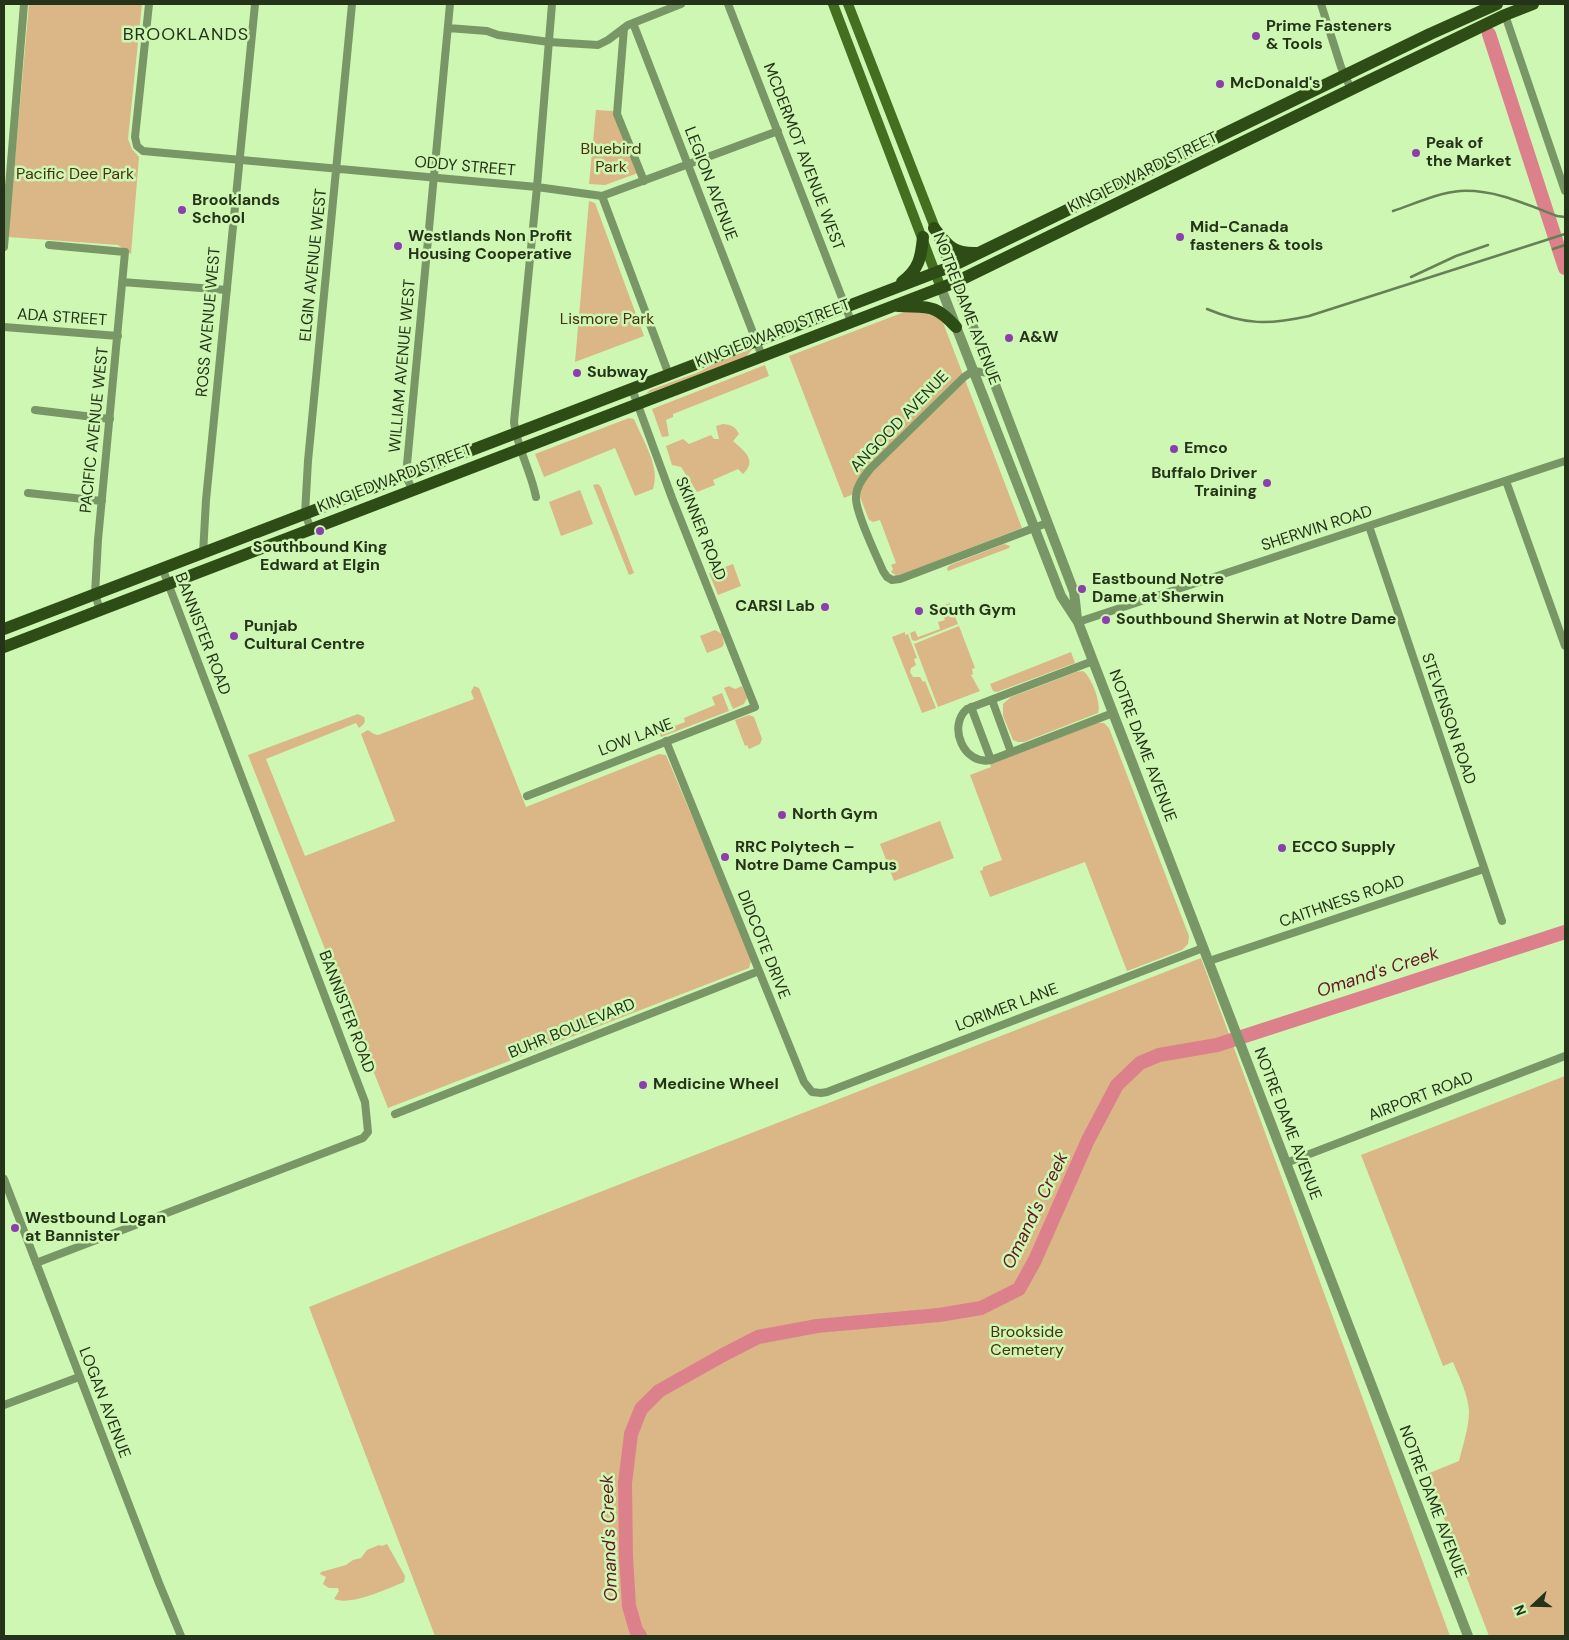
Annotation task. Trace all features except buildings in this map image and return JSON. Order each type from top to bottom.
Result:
[{"type":"main road","name":"NOTRE DAME AVENUE","points":[[832,4],[941,288]]},
{"type":"main road","name":"NOTRE DAME AVENUE","points":[[848,4],[956,282]]},
{"type":"main road","name":"KING EDWARD STREET","points":[[4,629],[163,570],[515,432],[936,273],[1497,4]]},
{"type":"main road","name":"KING EDWARD STREET","points":[[4,647],[956,282],[1426,53],[1504,9],[1533,4]]},
{"type":"main road","points":[[1419,40],[1426,53]]},
{"type":"main road","points":[[1256,119],[1262,133]]},
{"type":"main road","points":[[934,228],[946,244],[956,251],[979,253]]},
{"type":"main road","points":[[894,288],[914,272],[921,255],[922,237]]},
{"type":"main road","points":[[893,305],[934,308],[941,312],[956,327]]},
{"type":"street","points":[[4,247],[24,4]]},
{"type":"street","name":"ODDY STREET","points":[[149,4],[135,137],[135,142],[143,151],[538,187],[602,196],[778,131]]},
{"type":"street","name":"ROSS AVENUE WEST","points":[[203,554],[206,500],[255,4]]},
{"type":"street","name":"ELGIN AVENUE WEST","points":[[310,529],[305,514],[308,461],[352,4]]},
{"type":"street","name":"WILLIAM AVENUE WEST","points":[[412,490],[406,475],[450,4]]},
{"type":"street","points":[[536,496],[532,479],[520,449],[514,422],[538,187],[552,4]]},
{"type":"street","points":[[448,28],[487,31],[498,35],[549,42],[598,45],[633,23],[681,4]]},
{"type":"street","name":"MCDERMOT AVENUE WEST","points":[[728,4],[851,321]]},
{"type":"street","points":[[1321,4],[1351,89]]},
{"type":"street","points":[[1504,9],[1565,191]]},
{"type":"street","name":"LEGION AVENUE","points":[[633,23],[762,356]]},
{"type":"street","points":[[624,28],[617,114],[644,181]]},
{"type":"street","points":[[602,196],[669,374]]},
{"type":"street","name":"PACIFIC AVENUE WEST","points":[[49,246],[125,252],[95,594],[100,610]]},
{"type":"street","points":[[122,282],[227,290]]},
{"type":"street","name":"NOTRE DAME AVENUE","points":[[956,282],[1074,592],[1078,622]]},
{"type":"street","name":"NOTRE DAME AVENUE","points":[[941,288],[1061,596],[1078,622],[1468,1636]]},
{"type":"street","name":"ADA STREET","points":[[4,327],[118,336]]},
{"type":"street","name":"ANGOOD AVENUE","points":[[990,372],[973,371],[964,377],[863,478],[856,496],[862,518],[883,571],[892,580],[900,579],[1047,523]]},
{"type":"street","name":"SKINNER ROAD","points":[[632,389],[755,706]]},
{"type":"street","points":[[35,410],[110,419]]},
{"type":"street","name":"SHERWIN ROAD","points":[[1078,622],[1565,461]]},
{"type":"street","points":[[1018,488],[1032,482]]},
{"type":"street","points":[[1506,482],[1565,646]]},
{"type":"street","points":[[28,493],[102,501]]},
{"type":"street","name":"STEVENSON ROAD","points":[[1369,526],[1502,921]]},
{"type":"street","name":"BANNISTER ROAD","points":[[36,1263],[363,1138],[368,1132],[365,1102],[163,570]]},
{"type":"street","points":[[1093,661],[972,707],[960,717],[958,727],[965,749],[972,758],[981,761],[991,760],[1113,713]]},
{"type":"street","points":[[992,700],[1011,752]]},
{"type":"street","name":"LOW LANE","points":[[526,796],[755,706]]},
{"type":"street","points":[[972,707],[991,760]]},
{"type":"street","name":"DIDCOTE DRIVE","points":[[666,741],[804,1082],[812,1092],[821,1093]]},
{"type":"street","name":"CAITHNESS ROAD","points":[[1208,961],[1484,869]]},
{"type":"street","name":"LORIMER LANE","points":[[821,1093],[1203,948]]},
{"type":"street","name":"BUHR BOULEVARD","points":[[395,1114],[759,971]]},
{"type":"street","name":"AIRPORT ROAD","points":[[1286,1163],[1565,1056]]},
{"type":"street","name":"LOGAN AVENUE","points":[[4,1179],[169,1610],[181,1636]]},
{"type":"street","points":[[4,1405],[79,1377]]},
{"type":"green space","name":"Pacific Dee Park","points":[[29,4],[142,4],[128,139],[132,149],[139,157],[131,254],[118,245],[8,237]]},
{"type":"green space","name":"Bluebird Park","points":[[596,110],[613,111],[638,173],[605,185],[589,184]]},
{"type":"green space","name":"Lismore Park","points":[[589,201],[595,203],[644,336],[575,362]]},
{"type":"green space","points":[[928,303],[937,307],[1022,528],[897,576],[891,572],[893,569],[891,565],[896,563],[880,520],[873,522],[869,520],[860,497],[861,491],[844,498],[789,356]]},
{"type":"green space","points":[[754,347],[746,357],[646,394],[650,390],[699,372],[728,356]]},
{"type":"green space","points":[[765,365],[769,376],[673,414],[673,417],[666,420],[669,436],[662,437],[652,409]]},
{"type":"green space","points":[[629,418],[634,419],[653,462],[655,480],[653,489],[635,496],[615,448],[544,477],[535,454]]},
{"type":"green space","points":[[723,424],[736,429],[739,434],[733,441],[748,456],[749,464],[743,474],[738,469],[713,480],[715,485],[697,492],[681,467],[672,465],[666,446],[683,439],[689,444],[711,435],[714,439],[719,439],[716,426]]},
{"type":"green space","points":[[598,484],[601,487],[634,573],[629,575],[593,485]]},
{"type":"green space","points":[[580,490],[593,524],[561,536],[549,502]]},
{"type":"green space","points":[[1004,544],[1010,546],[1009,548],[948,571],[947,568],[950,565]]},
{"type":"green space","points":[[733,564],[741,586],[718,595],[709,573]]},
{"type":"green space","points":[[950,603],[958,624],[915,641],[912,640],[910,633],[915,631],[918,637],[940,629],[938,622],[945,620],[940,607]]},
{"type":"green space","points":[[959,626],[975,668],[972,669],[973,674],[971,675],[980,691],[938,707],[914,644]]},
{"type":"green space","points":[[715,630],[722,634],[724,644],[722,647],[707,653],[700,636]]},
{"type":"green space","points":[[905,632],[905,635],[908,634],[917,658],[914,659],[916,665],[911,668],[910,672],[913,677],[920,677],[923,682],[925,681],[936,708],[922,713],[892,637]]},
{"type":"green space","points":[[1071,652],[1075,663],[997,692],[993,691],[990,684]]},
{"type":"green space","points":[[1083,671],[1095,690],[1099,709],[1098,713],[1024,742],[1013,740],[1003,716],[1003,704],[1011,697]]},
{"type":"green space","points":[[474,686],[479,688],[526,807],[659,754],[666,755],[749,951],[751,961],[749,968],[388,1108],[248,755],[358,714],[364,717],[365,721],[359,728],[356,723],[266,759],[305,856],[395,821],[361,734],[368,730],[378,735],[474,699],[471,692]]},
{"type":"green space","points":[[729,686],[735,689],[742,686],[747,698],[744,704],[733,709],[724,688]]},
{"type":"green space","points":[[722,693],[729,711],[661,737],[659,732],[685,722],[684,718],[715,705],[712,697]]},
{"type":"green space","points":[[749,715],[754,717],[762,739],[760,744],[749,749],[747,745],[745,746],[735,720]]},
{"type":"green space","points":[[1098,723],[1104,723],[1109,728],[1189,936],[1188,944],[1182,950],[1127,971],[1085,862],[990,897],[980,871],[983,870],[983,867],[1002,860],[970,775],[991,767],[990,764]]},
{"type":"green space","points":[[940,821],[954,858],[894,881],[880,844]]},
{"type":"green space","name":"Brookside Cemetery","points":[[1201,958],[1450,1636],[435,1636],[309,1307]]},
{"type":"green space","points":[[1565,1076],[1565,1636],[1489,1636],[1427,1474],[1459,1461],[1468,1424],[1467,1398],[1453,1362],[1443,1366],[1361,1155]]},
{"type":"green space","points":[[387,1544],[405,1576],[404,1582],[359,1599],[341,1601],[334,1599],[339,1591],[338,1588],[329,1588],[323,1584],[326,1577],[320,1574],[321,1572],[346,1565],[353,1560],[361,1558],[367,1550]]},
{"type":"waterway","name":"Omand's Creek","points":[[1489,34],[1565,268]]},
{"type":"waterway","name":"Omand's Creek","points":[[640,1636],[636,1630],[629,1606],[625,1483],[631,1434],[641,1409],[659,1391],[758,1337],[817,1326],[939,1315],[981,1308],[1019,1289],[1035,1260],[1088,1140],[1117,1085],[1140,1063],[1159,1055],[1217,1045],[1565,932]]},
{"type":"railway","points":[[1393,211],[1443,194],[1473,191],[1510,198],[1557,216],[1565,217]]},
{"type":"railway","points":[[1207,309],[1233,318],[1257,322],[1282,321],[1309,316],[1565,234]]},
{"type":"railway","points":[[1411,277],[1456,256],[1488,245]]},
{"type":"railway","points":[[1553,249],[1565,245]]},
{"type":"place","name":"Prime Fasteners & Tools","points":[[1256,36]]},
{"type":"place","name":"McDonald's","points":[[1220,84]]},
{"type":"place","name":"Peak of the Market","points":[[1416,153]]},
{"type":"place","name":"Brooklands School","points":[[182,210]]},
{"type":"place","name":"Mid-Canada fasteners & tools","points":[[1180,237]]},
{"type":"place","name":"Westlands Non Profit Housing Cooperative","points":[[398,246]]},
{"type":"place","name":"A&W","points":[[1009,338]]},
{"type":"place","name":"Subway","points":[[577,373]]},
{"type":"place","name":"Emco","points":[[1174,449]]},
{"type":"place","name":"Buffalo Driver Training","points":[[1267,483]]},
{"type":"place","name":"Southbound King Edward at Elgin","points":[[320,531]]},
{"type":"place","name":"Eastbound Notre Dame at Sherwin","points":[[1082,589]]},
{"type":"place","name":"CARSI Lab","points":[[825,607]]},
{"type":"place","name":"South Gym","points":[[919,611]]},
{"type":"place","name":"Southbound Sherwin at Notre Dame","points":[[1106,620]]},
{"type":"place","name":"Punjab Cultural Centre","points":[[234,636]]},
{"type":"place","name":"North Gym","points":[[782,815]]},
{"type":"place","name":"ECCO Supply","points":[[1282,848]]},
{"type":"place","name":"RRC Polytech – Notre Dame Campus","points":[[725,857]]},
{"type":"place","name":"Medicine Wheel","points":[[643,1085]]},
{"type":"place","name":"Westbound Logan at Bannister","points":[[15,1228]]},
{"type":"district","name":"BROOKLANDS","points":[[186,35]]}]
